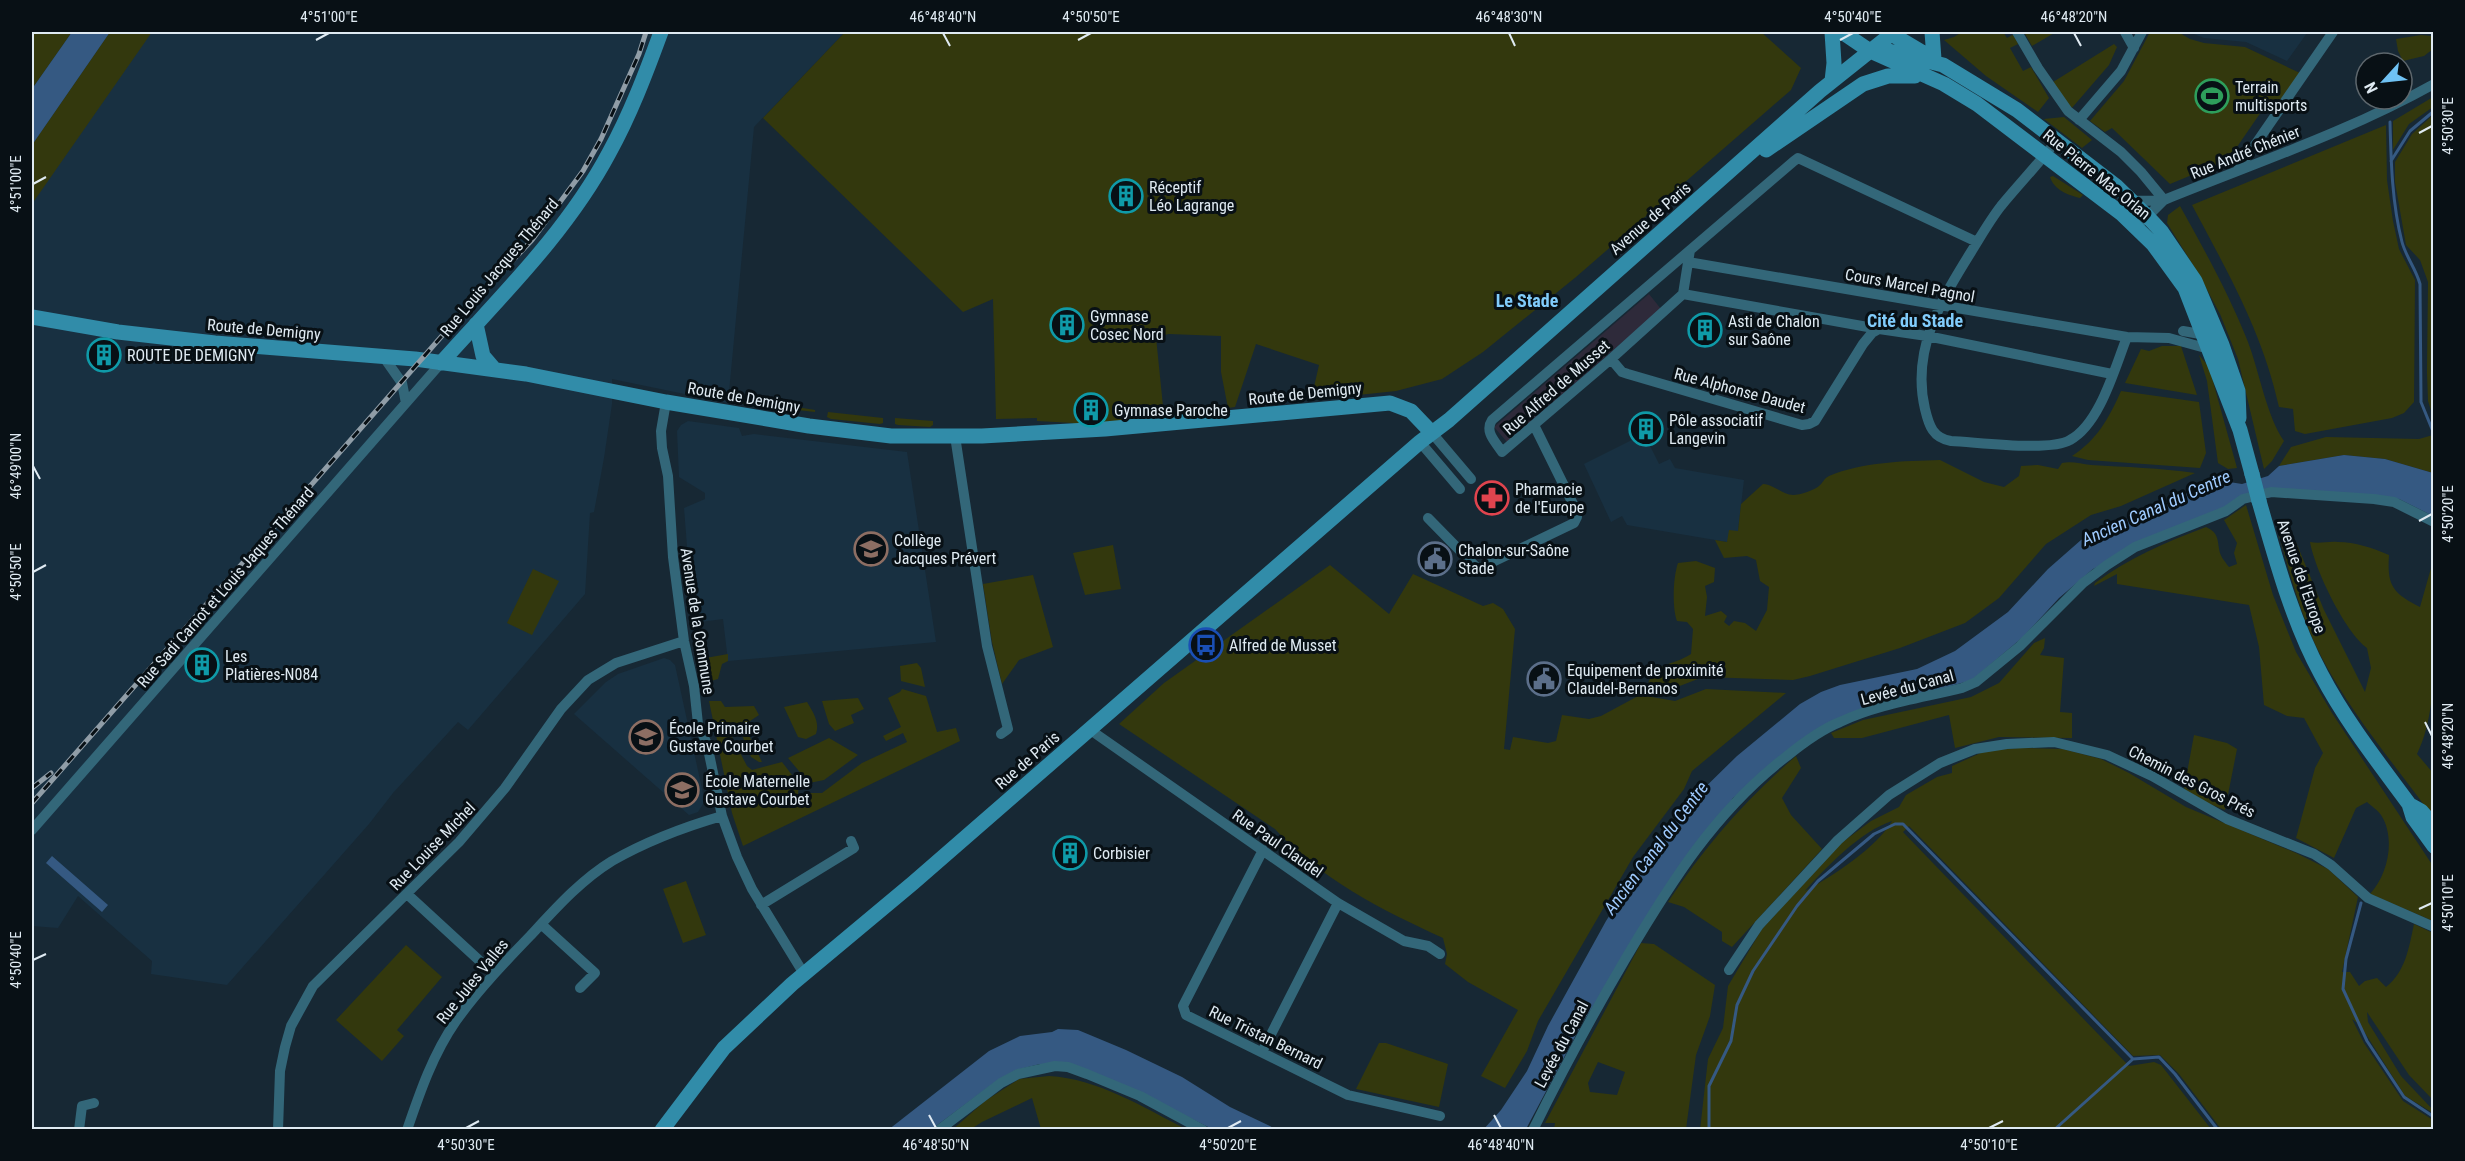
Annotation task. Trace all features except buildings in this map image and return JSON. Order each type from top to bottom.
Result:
[{"type":"main road","name":"Rue Louis Jacques Thénard","points":[[441,363],[547,243],[582,197],[604,162],[642,84],[661,32]]},
{"type":"main road","points":[[1832,32],[1834,63],[1832,81]]},
{"type":"main road","points":[[1842,32],[1883,39]]},
{"type":"main road","points":[[1932,32],[1939,62]]},
{"type":"main road","name":"Avenue de Paris","points":[[1426,437],[1832,81],[1883,39]]},
{"type":"main road","name":"Rue Pierre Mac Orlan","points":[[1883,39],[1939,62]]},
{"type":"main road","name":"Rue Pierre Mac Orlan","points":[[1883,39],[1939,62],[2017,110],[2116,186],[2131,201],[2164,258],[2185,288],[2203,333],[2215,347]]},
{"type":"main road","name":"Rue Pierre Mac Orlan","points":[[1883,39],[1924,76],[1944,84],[1977,104],[2142,222],[2161,231],[2195,281],[2215,347],[2238,392],[2240,430],[2252,474]]},
{"type":"main road","points":[[1719,182],[1863,84],[1888,76],[1924,76]]},
{"type":"main road","name":"Route de Demigny","points":[[32,317],[118,332],[215,343],[383,356],[526,374],[666,402],[809,426],[891,436],[955,436],[1105,429],[1390,403],[1410,411],[1426,437]]},
{"type":"main road","points":[[476,324],[483,356],[495,370]]},
{"type":"main road","name":"Rue de Paris","points":[[662,1130],[724,1048],[804,974],[913,883],[1426,437]]},
{"type":"main road","name":"Avenue de l'Europe","points":[[2252,474],[2281,579],[2313,658],[2349,721],[2409,804],[2413,817],[2433,846]]},
{"type":"main road","name":"Avenue de l'Europe","points":[[2409,804],[2421,811],[2433,826]]},
{"type":"street","points":[[2017,32],[2059,100],[2079,120],[2121,152],[2164,200]]},
{"type":"street","points":[[2125,32],[2134,48]]},
{"type":"street","points":[[2079,120],[2121,72],[2142,32]]},
{"type":"street","points":[[2237,171],[2333,32]]},
{"type":"street","name":"Rue André Chénier","points":[[2131,201],[2164,200],[2376,114],[2433,84]]},
{"type":"street","points":[[2058,140],[2002,205],[1939,305],[1927,336],[1922,369],[1923,401],[1931,429],[1942,440],[2050,446],[2061,444],[2078,435],[2093,416],[2127,337]]},
{"type":"street","name":"Rue Alfred de Musset","points":[[1683,294],[1503,452],[1493,439],[1489,426],[1492,420],[1798,158],[1977,242]]},
{"type":"street","name":"Rue André Chénier","points":[[2142,222],[2164,200]]},
{"type":"street","points":[[1690,250],[1683,294],[1927,336],[2112,374]]},
{"type":"street","name":"Cours Marcel Pagnol","points":[[1688,262],[2127,337],[2169,338]]},
{"type":"street","points":[[2183,331],[2193,309]]},
{"type":"street","name":"Rue Alphonse Daudet","points":[[1611,359],[1622,372],[1628,374],[1792,423],[1809,424],[1819,415],[1867,338],[1879,329]]},
{"type":"street","points":[[2169,338],[2183,331],[2203,333]]},
{"type":"street","points":[[2169,338],[2215,347]]},
{"type":"street","points":[[383,356],[402,383],[406,403]]},
{"type":"street","name":"Rue Sadi Carnot et Louis Jaques Thénard","points":[[32,830],[441,363]]},
{"type":"street","name":"Avenue de la Commune","points":[[666,402],[662,448],[668,477],[673,557],[684,641],[694,686],[696,716],[707,744],[722,816],[737,857],[761,906],[804,974]]},
{"type":"street","points":[[1428,518],[1478,569],[1574,523],[1577,517],[1576,510],[1534,425]]},
{"type":"street","points":[[955,436],[987,646],[1008,729],[1001,734]]},
{"type":"street","points":[[1426,437],[1471,479]]},
{"type":"street","points":[[1426,437],[1460,489]]},
{"type":"street","name":"Levée du Canal","points":[[1533,1130],[1609,988],[1671,883],[1745,791],[1766,772],[1817,734],[1864,712],[1962,688],[1976,682],[2020,646],[2083,583],[2107,565],[2135,547],[2226,511],[2243,499],[2271,492],[2374,499],[2394,502],[2433,522]]},
{"type":"street","name":"Rue Louise Michel","points":[[278,1130],[280,1071],[291,1026],[313,986],[459,842],[499,795],[561,709],[588,680],[616,663],[684,641]]},
{"type":"street","name":"Rue Paul Claudel","points":[[1089,729],[1338,903],[1404,942],[1428,946],[1440,954]]},
{"type":"street","name":"Chemin des Gros Prés","points":[[1729,970],[1759,925],[1838,840],[1889,795],[1940,763],[1975,749],[2054,741],[2091,751],[2135,768],[2227,819],[2314,854],[2331,865],[2368,898],[2433,927]]},
{"type":"street","name":"Rue Jules Valles","points":[[407,1130],[429,1069],[461,1015],[494,974],[577,887],[610,862],[654,839],[722,816]]},
{"type":"street","points":[[761,906],[854,848],[850,841]]},
{"type":"street","name":"Rue Tristan Bernard","points":[[1263,850],[1183,1006],[1186,1015],[1348,1095],[1440,1116]]},
{"type":"street","points":[[407,894],[494,974]]},
{"type":"street","points":[[1262,1052],[1338,903]]},
{"type":"street","points":[[541,924],[595,973],[580,988]]},
{"type":"street","points":[[939,1130],[1001,1083],[1018,1074],[1055,1066],[1068,1067],[1129,1092],[1203,1130]]},
{"type":"street","points":[[79,1130],[82,1106],[94,1103]]},
{"type":"shaded area","points":[[32,32],[845,32],[754,127],[728,403],[612,379],[612,404],[604,458],[594,512],[590,513],[585,594],[468,730],[458,722],[393,793],[369,824],[227,985],[151,974],[152,961],[78,896],[58,928],[32,926]]},
{"type":"shaded area","points":[[2189,32],[2307,33],[2287,61],[2246,42],[2204,38]]},
{"type":"shaded area","points":[[1649,294],[1661,309],[1507,442],[1494,427]]},
{"type":"shaded area","points":[[688,421],[739,428],[742,436],[754,434],[907,452],[936,642],[728,661],[723,619],[693,623],[684,508],[705,499],[705,493],[679,477],[677,431]]},
{"type":"shaded area","points":[[1644,434],[1659,464],[1670,459],[1675,468],[1744,480],[1738,531],[1727,542],[1627,525],[1622,516],[1611,522],[1584,464]]},
{"type":"shaded area","name":"École Primaire Gustave Courbet","points":[[664,658],[675,665],[704,798],[698,812],[689,815],[574,714],[606,682],[618,674]]},
{"type":"green space","points":[[32,32],[72,32],[32,89]]},
{"type":"green space","points":[[110,32],[152,32],[32,204],[32,145]]},
{"type":"green space","points":[[845,32],[1761,32],[1801,68],[1791,90],[1576,277],[1483,352],[1442,379],[1396,391],[1311,400],[1319,365],[1256,344],[1235,407],[1228,408],[1221,372],[1221,336],[1169,334],[1156,337],[1164,416],[1109,424],[1074,426],[1073,423],[1037,421],[1037,418],[996,419],[993,299],[963,312],[763,118]]},
{"type":"green space","points":[[1962,32],[2003,32],[2007,38],[2014,34],[2018,44],[2010,48],[2023,71],[2031,67],[2049,98],[2038,112],[1986,76],[1944,40]]},
{"type":"green space","points":[[2024,32],[2056,32],[2032,46]]},
{"type":"green space","points":[[2150,32],[2178,32],[2204,43],[2245,47],[2300,73],[2278,104],[2270,99],[2228,160],[2170,184],[2112,128],[2105,132],[2090,121],[2124,81]]},
{"type":"green space","points":[[2421,35],[2431,36],[2433,49],[2424,56],[2414,58],[2414,51],[2398,51],[2396,39]]},
{"type":"green space","points":[[2114,44],[2117,47],[2109,65],[2071,109],[2053,82]]},
{"type":"green space","points":[[2433,97],[2433,107],[2409,124],[2393,150],[2393,121],[2410,111],[2414,111],[2414,108]]},
{"type":"green space","points":[[2433,115],[2433,417],[2428,401],[2428,282],[2420,260],[2406,245],[2395,182],[2395,162],[2412,134]]},
{"type":"green space","points":[[2064,117],[2092,140],[2082,148],[2044,119]]},
{"type":"green space","points":[[2386,125],[2387,180],[2393,221],[2399,249],[2415,280],[2414,402],[2404,413],[2392,418],[2305,434],[2295,431],[2293,409],[2279,407],[2263,353],[2243,303],[2192,205]]},
{"type":"green space","points":[[2053,176],[2083,195],[2080,198],[2062,191],[2052,182],[2050,177]]},
{"type":"green space","points":[[2180,206],[2241,324],[2273,419],[2284,441],[2272,461],[2264,469],[2238,359],[2220,314],[2167,223],[2168,215]]},
{"type":"green space","points":[[2162,346],[2181,346],[2197,395],[2125,383],[2141,349],[2149,351]]},
{"type":"green space","points":[[2199,355],[2209,367],[2237,468],[2228,469],[2218,463],[2207,381]]},
{"type":"green space","points":[[2121,391],[2199,402],[2206,453],[2200,468],[2088,460],[2072,456],[2095,436]]},
{"type":"green space","points":[[737,397],[815,410],[815,412],[744,404]]},
{"type":"green space","points":[[828,412],[883,418],[883,423],[831,419],[827,417]]},
{"type":"green space","points":[[895,418],[933,421],[933,425],[930,427],[898,425],[895,424]]},
{"type":"green space","points":[[2433,435],[2433,473],[2385,459],[2344,455],[2279,466],[2291,447],[2326,437],[2419,439]]},
{"type":"green space","points":[[1940,460],[1984,482],[2004,487],[2019,476],[2021,466],[2038,465],[2058,469],[2062,463],[2066,462],[2195,473],[2121,506],[2091,515],[2046,544],[1999,598],[1965,623],[1900,648],[1793,680],[1703,677],[1672,689],[1647,687],[1654,673],[1659,669],[1691,654],[1693,629],[1687,622],[1677,621],[1674,608],[1674,584],[1678,563],[1696,561],[1715,568],[1714,582],[1705,586],[1707,597],[1705,616],[1721,611],[1727,616],[1724,622],[1729,626],[1734,621],[1745,623],[1756,631],[1767,610],[1769,587],[1760,581],[1756,560],[1747,556],[1724,558],[1715,540],[1727,542],[1729,530],[1738,531],[1741,504],[1763,484],[1789,495],[1796,495],[1817,488],[1826,478],[1842,471],[1869,465]]},
{"type":"green space","points":[[2246,505],[2273,595],[2296,652],[2332,713],[2433,866],[2433,921],[2370,894],[2385,867],[2389,845],[2386,824],[2381,815],[2367,802],[2356,808],[2334,858],[2296,838],[2315,768],[2323,753],[2304,718],[2287,716],[2264,705],[2259,647],[2249,605],[2117,584],[2117,574],[2094,586],[2108,574],[2135,558],[2206,527],[2216,535],[2221,555],[2229,567],[2237,564],[2234,553],[2237,543],[2224,520]]},
{"type":"green space","points":[[2279,536],[2296,542],[2324,610],[2365,692],[2371,668],[2367,648],[2358,640],[2332,600],[2324,584],[2310,542],[2351,543],[2389,555],[2389,574],[2393,587],[2403,597],[2420,607],[2433,561],[2435,634],[2433,686],[2425,734],[2417,754],[2433,773],[2433,817],[2360,720],[2322,658],[2303,614]]},
{"type":"green space","points":[[1113,545],[1121,589],[1085,595],[1073,553]]},
{"type":"green space","points":[[1330,565],[1389,614],[1413,574],[1483,606],[1493,603],[1503,609],[1515,629],[1504,749],[1510,750],[1513,737],[1548,743],[1556,741],[1562,715],[1589,719],[1601,716],[1640,695],[1675,701],[1706,689],[1786,693],[1692,771],[1684,789],[1633,857],[1538,1021],[1527,1051],[1505,1088],[1481,1076],[1518,1010],[1468,982],[1445,964],[1447,954],[1443,938],[1353,892],[1312,863],[1275,829],[1119,724],[1164,683]]},
{"type":"green space","points":[[533,569],[559,581],[532,635],[507,623]]},
{"type":"green space","points":[[1033,575],[1053,647],[1019,660],[1002,684],[992,642],[983,584]]},
{"type":"green space","points":[[2045,638],[2044,648],[2040,655],[2064,658],[2060,712],[2072,713],[2072,738],[1999,737],[1955,748],[1949,715],[1862,738],[1834,738],[1831,733],[1863,720],[1971,697],[1999,683],[2034,643]]},
{"type":"green space","points":[[728,654],[728,661],[722,664],[718,679],[704,683],[700,659]]},
{"type":"green space","points":[[917,663],[921,668],[925,687],[901,681],[900,666]]},
{"type":"green space","points":[[902,689],[926,696],[937,732],[956,728],[960,741],[743,846],[732,813],[709,701],[721,701],[725,707],[754,706],[759,715],[744,725],[762,762],[751,757],[739,728],[731,735],[747,766],[752,770],[782,762],[799,784],[797,803],[807,804],[810,793],[822,793],[862,763],[907,742],[903,733],[886,741],[883,736],[901,727],[888,698]]},
{"type":"green space","points":[[858,698],[864,709],[851,715],[854,723],[835,731],[829,724],[822,701]]},
{"type":"green space","points":[[807,702],[817,725],[816,734],[806,739],[798,737],[784,707]]},
{"type":"green space","points":[[2194,735],[2227,743],[2237,749],[2225,810],[2207,803],[2184,789]]},
{"type":"green space","points":[[829,738],[858,755],[824,780],[809,783],[788,758]]},
{"type":"green space","points":[[2019,748],[2063,749],[2101,759],[2186,807],[2296,853],[2328,869],[2358,897],[2342,972],[2350,972],[2359,986],[2365,981],[2377,978],[2386,987],[2393,981],[2406,958],[2414,924],[2433,933],[2433,1100],[2409,1075],[2367,1012],[2368,1022],[2401,1076],[2433,1110],[2433,1113],[2405,1096],[2360,1025],[2352,1019],[2364,1043],[2403,1101],[2433,1120],[2433,1129],[2221,1129],[2179,1074],[2160,1055],[2133,1056],[1909,826],[1903,832],[2129,1066],[2154,1062],[2161,1065],[2211,1129],[1700,1130],[1708,1059],[1723,1028],[1728,986],[1762,929],[1840,844],[1871,821],[1899,807],[1906,795],[1937,777],[1952,773],[1952,766],[1985,751]],"holes":[[[1892,821],[1885,831],[1853,861],[1805,891],[1856,841]]]},
{"type":"green space","points":[[1796,756],[1801,768],[1782,798],[1791,815],[1822,849],[1732,947],[1722,941],[1722,932],[1684,907],[1668,902],[1696,862],[1727,825],[1760,789]]},
{"type":"green space","points":[[686,881],[706,935],[683,943],[663,889]]},
{"type":"green space","points":[[1641,943],[1654,944],[1715,985],[1710,1016],[1696,1055],[1686,1129],[1554,1129],[1555,1123],[1545,1123]],"holes":[[[1598,1062],[1625,1072],[1617,1095],[1590,1092],[1588,1083]]]},
{"type":"green space","points":[[406,945],[442,977],[397,1030],[404,1036],[382,1061],[336,1020]]},
{"type":"green space","points":[[1379,1043],[1386,1043],[1448,1064],[1439,1107],[1356,1089]]},
{"type":"green space","points":[[1049,1076],[1085,1082],[1103,1088],[1186,1129],[1041,1129],[1032,1098],[971,1129],[952,1130],[985,1101],[1019,1079]]},
{"type":"water","points":[[72,32],[110,32],[32,145],[32,89]]},
{"type":"water","name":"Ancien Canal du Centre","points":[[2344,455],[2385,459],[2433,473],[2433,516],[2399,499],[2300,491],[2225,507],[2093,569],[2059,598],[2023,637],[1972,680],[1844,716],[1733,798],[1584,1020],[1526,1129],[1483,1130],[1501,1110],[1527,1071],[1548,1026],[1606,921],[1656,843],[1686,806],[1737,756],[1800,704],[1821,692],[1840,685],[1917,669],[1955,651],[2008,612],[2048,569],[2081,540],[2210,483],[2223,481],[2242,484],[2268,476],[2279,466]]},
{"type":"water","points":[[52,856],[108,905],[102,912],[46,863]]},
{"type":"water","points":[[1058,1029],[1078,1030],[1126,1050],[1182,1077],[1230,1107],[1276,1129],[1212,1129],[1139,1092],[1040,1064],[1016,1070],[998,1080],[932,1129],[888,1130],[989,1051],[1020,1036],[1052,1032]]},
{"type":"waterway","points":[[2391,161],[2410,131],[2434,111]]},
{"type":"waterway","points":[[2390,122],[2396,212],[2404,247],[2420,284],[2421,402],[2434,434]]},
{"type":"waterway","points":[[1709,1130],[1709,1086],[1731,1041],[1737,1005],[1753,971],[1797,906],[1818,881],[1874,834],[1895,824],[1903,824],[2133,1059],[2159,1057],[2218,1130]]},
{"type":"waterway","points":[[2361,903],[2346,959],[2343,989],[2367,1041],[2404,1097],[2434,1117]]},
{"type":"waterway","points":[[2054,1130],[2133,1059]]},
{"type":"railway","points":[[32,803],[448,329],[532,240],[583,171],[601,139],[639,54],[646,32]]},
{"type":"railway","points":[[32,788],[51,773]]},
{"type":"place","name":"Terrain multisports","points":[[2212,96]]},
{"type":"place","name":"Réceptif Léo Lagrange","points":[[1126,196]]},
{"type":"place","name":"Gymnase Cosec Nord","points":[[1067,325]]},
{"type":"place","name":"Asti de Chalon sur Saône","points":[[1705,330]]},
{"type":"place","name":"ROUTE DE DEMIGNY","points":[[104,355]]},
{"type":"place","name":"Gymnase Paroche","points":[[1091,410]]},
{"type":"place","name":"Pôle associatif Langevin","points":[[1646,429]]},
{"type":"place","name":"Pharmacie de l'Europe","points":[[1492,498]]},
{"type":"place","name":"Collège Jacques Prévert","points":[[871,549]]},
{"type":"place","name":"Chalon-sur-Saône Stade","points":[[1435,559]]},
{"type":"place","name":"Alfred de Musset","points":[[1206,645]]},
{"type":"place","name":"Les Platières-N084","points":[[202,665]]},
{"type":"place","name":"Equipement de proximité Claudel-Bernanos","points":[[1544,679]]},
{"type":"place","name":"École Primaire Gustave Courbet","points":[[646,737]]},
{"type":"place","name":"École Maternelle Gustave Courbet","points":[[682,790]]},
{"type":"place","name":"Corbisier","points":[[1070,853]]},
{"type":"district","name":"Le Stade","points":[[1527,301]]},
{"type":"district","name":"Cité du Stade","points":[[1915,321]]}]
